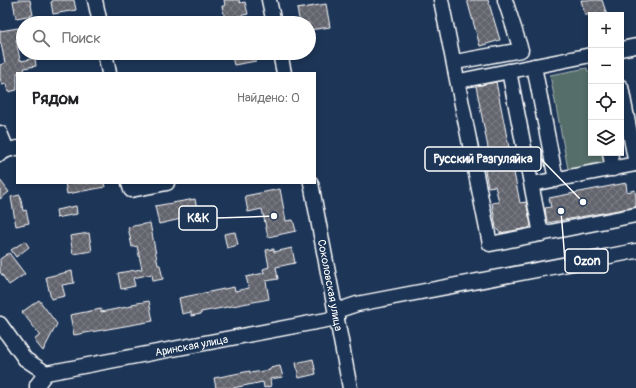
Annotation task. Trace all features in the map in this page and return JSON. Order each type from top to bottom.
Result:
[{"type":"street","points":[[95,0],[98,16]]},
{"type":"street","points":[[269,0],[272,16]]},
{"type":"street","points":[[441,0],[459,81],[490,244],[636,215]]},
{"type":"street","points":[[455,62],[521,50],[505,0]]},
{"type":"street","points":[[624,48],[636,46]]},
{"type":"street","points":[[459,81],[588,56]]},
{"type":"street","points":[[106,60],[109,72]]},
{"type":"street","points":[[281,60],[284,72]]},
{"type":"street","points":[[534,66],[556,180]]},
{"type":"street","points":[[509,71],[541,234]]},
{"type":"street","points":[[532,184],[636,164],[624,102]]},
{"type":"street","points":[[0,133],[8,150]]},
{"type":"street","points":[[611,156],[613,168]]},
{"type":"street","points":[[130,187],[158,184]]},
{"type":"street","name":"Соколовская улица","points":[[311,184],[350,388]]},
{"type":"street","name":"Аринская улица","points":[[46,373],[337,314],[357,304],[636,251]]},
{"type":"street","points":[[0,324],[25,359],[46,373],[37,385],[37,388]]},
{"type":"green space","points":[[587,68],[588,156],[607,156],[609,166],[569,174],[550,75]]},
{"type":"building","points":[[30,0],[33,15],[16,16],[16,18],[13,1]]},
{"type":"building","points":[[53,0],[74,0],[76,10],[53,14],[51,2]]},
{"type":"building","points":[[224,0],[239,0],[240,3],[245,2],[248,14],[239,16],[224,16],[222,6],[225,6]]},
{"type":"building","points":[[467,0],[488,0],[500,40],[480,46]]},
{"type":"building","points":[[581,0],[602,0],[606,12],[588,12],[588,15],[585,15]]},
{"type":"building","points":[[326,4],[330,27],[316,29],[316,16],[298,16],[297,9]]},
{"type":"building","points":[[16,28],[16,60],[35,60],[36,66],[24,68],[25,72],[16,72],[16,90],[8,92],[6,84],[2,85],[0,78],[0,65],[5,63],[0,43],[0,31]]},
{"type":"building","points":[[233,60],[256,60],[256,61],[234,65]]},
{"type":"building","points":[[496,82],[520,203],[526,202],[531,225],[529,228],[500,233],[496,228],[492,203],[499,202],[495,186],[488,187],[483,159],[490,158],[476,86]]},
{"type":"building","points":[[0,180],[9,192],[0,199]]},
{"type":"building","points":[[626,183],[627,192],[635,190],[635,207],[547,223],[545,208],[551,207],[549,198]]},
{"type":"building","points":[[65,184],[104,184],[105,187],[67,194]]},
{"type":"building","points":[[280,189],[286,221],[293,220],[296,231],[268,237],[262,209],[248,212],[245,196]]},
{"type":"building","points":[[20,195],[23,211],[26,210],[29,223],[16,226],[11,197]]},
{"type":"building","points":[[195,199],[198,215],[159,224],[155,206]]},
{"type":"building","points":[[76,206],[77,214],[56,218],[56,210]]},
{"type":"building","points":[[150,223],[158,265],[160,265],[163,279],[153,281],[152,274],[133,278],[135,286],[121,289],[118,273],[142,269],[137,246],[132,247],[128,227]]},
{"type":"building","points":[[235,232],[238,245],[227,248],[224,234]]},
{"type":"building","points":[[89,233],[92,251],[73,254],[70,236]]},
{"type":"building","points":[[25,241],[29,247],[16,257],[11,250]]},
{"type":"building","points":[[292,248],[295,263],[276,267],[278,279],[266,281],[269,299],[201,312],[201,314],[191,316],[191,312],[182,314],[179,298],[234,287],[235,291],[249,288],[246,277],[264,273],[263,269],[269,267],[266,250],[274,249],[274,252]]},
{"type":"building","points":[[9,253],[25,274],[9,285],[0,272],[0,259]]},
{"type":"building","points":[[72,271],[74,283],[62,285],[65,296],[51,299],[46,277]]},
{"type":"building","points":[[39,300],[57,324],[43,351],[34,340],[40,335],[22,312]]},
{"type":"building","points":[[149,301],[153,321],[74,335],[70,315],[101,309],[101,312]]},
{"type":"building","points":[[313,359],[316,374],[299,378],[296,363]]},
{"type":"building","points":[[280,366],[283,377],[270,379],[271,386],[264,388],[263,382],[233,388],[216,388],[214,378],[250,371],[250,373],[270,370],[270,368]]},
{"type":"place","name":"Русский Разгуляйка","points":[[583,202]]},
{"type":"place","name":"Ozon","points":[[561,211]]},
{"type":"place","name":"K&K","points":[[274,216]]}]
